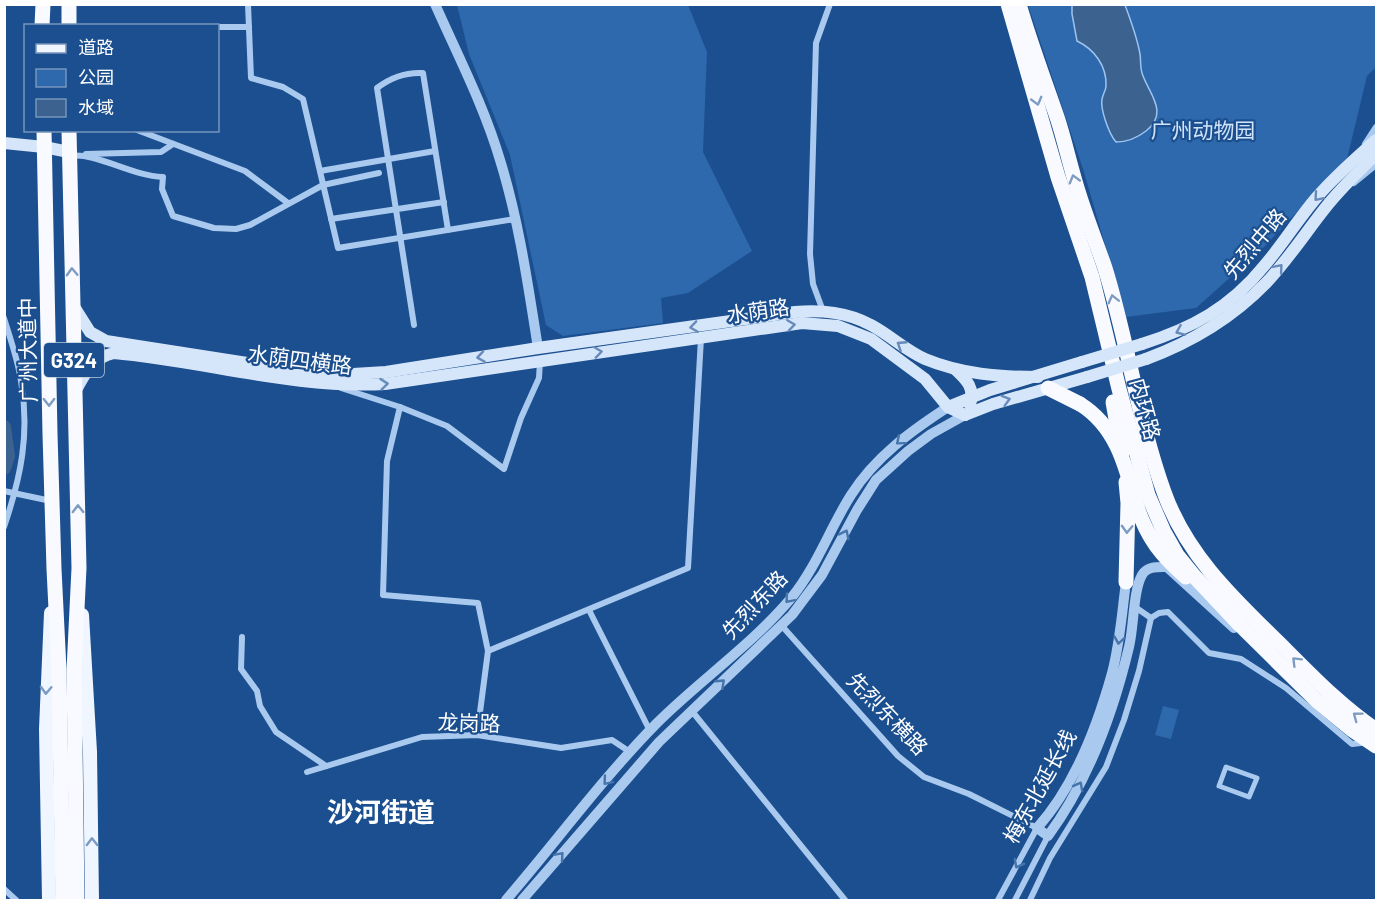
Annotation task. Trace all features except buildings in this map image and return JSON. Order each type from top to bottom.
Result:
[{"type":"highway","points":[[42,4],[42,24]]},
{"type":"highway","points":[[69,4],[69,24]]},
{"type":"highway","name":"内环路","points":[[1008,4],[1097,295],[1132,441],[1150,501],[1170,543],[1194,576],[1317,701],[1351,729],[1377,746]]},
{"type":"highway","name":"内环路","points":[[1019,4],[1033,53],[1057,117],[1077,191],[1104,268],[1160,480],[1174,518],[1196,554],[1214,576],[1338,701],[1377,730]]},
{"type":"highway","name":"广州大道中","points":[[44,132],[63,900]]},
{"type":"highway","name":"G324","points":[[69,132],[74,154],[70,181],[79,568]]},
{"type":"highway","points":[[45,181],[70,181]]},
{"type":"highway","points":[[1080,244],[1100,324],[1126,484],[1128,503],[1126,582]]},
{"type":"highway","points":[[1043,382],[1080,404],[1100,420],[1118,446],[1142,520],[1157,549],[1168,562],[1240,625]]},
{"type":"highway","points":[[77,900],[75,670],[79,568]]},
{"type":"main road","name":"先烈中路","points":[[1082,362],[1192,326],[1246,293],[1317,198],[1377,140]]},
{"type":"main road","points":[[4,143],[74,154]]},
{"type":"main road","points":[[4,152],[44,150]]},
{"type":"main road","points":[[1246,293],[1278,269],[1328,204],[1377,154]]},
{"type":"main road","name":"先烈东路","points":[[948,407],[972,397],[1043,382],[1087,377],[1177,348],[1223,320],[1246,293]]},
{"type":"main road","name":"水荫四横路","points":[[73,305],[90,332],[106,341],[319,374],[386,372],[539,354]]},
{"type":"main road","name":"水荫路","points":[[539,354],[795,312],[823,311],[871,325],[918,356],[954,368],[1043,382]]},
{"type":"main road","name":"水荫路","points":[[539,354],[701,338],[802,323],[837,326],[871,339],[925,379],[948,407],[965,415]]},
{"type":"main road","name":"水荫四横路","points":[[75,393],[88,368],[100,358],[114,354],[333,385],[385,384],[539,354]]},
{"type":"main road","name":"先烈东路","points":[[965,415],[1043,382],[1082,362]]},
{"type":"main road","points":[[954,368],[969,382],[972,397],[965,415]]},
{"type":"main road","name":"G324","points":[[79,568],[90,752],[92,900]]},
{"type":"main road","name":"广州大道中","points":[[49,900],[46,707],[54,569]]},
{"type":"main road","name":"G324","points":[[44,900],[49,883]]},
{"type":"street","points":[[248,4],[251,78],[284,87],[303,99],[338,248],[515,219]]},
{"type":"street","points":[[333,385],[400,407],[447,426],[504,469],[521,418],[539,378],[539,354],[506,177],[494,139],[435,4]]},
{"type":"street","points":[[823,311],[813,284],[811,243],[816,43],[830,4]]},
{"type":"street","points":[[219,27],[249,27]]},
{"type":"street","points":[[414,325],[377,88],[389,79],[414,72],[423,73],[448,230]]},
{"type":"street","points":[[1359,156],[1377,127]]},
{"type":"street","points":[[142,132],[245,171],[288,203]]},
{"type":"street","points":[[74,154],[161,152],[173,144]]},
{"type":"street","points":[[320,171],[435,151]]},
{"type":"street","points":[[74,154],[136,173],[163,177],[162,189],[173,216],[214,228],[236,229],[250,225],[323,185],[379,173]]},
{"type":"street","points":[[1328,204],[1377,165]]},
{"type":"street","points":[[331,219],[444,202]]},
{"type":"street","points":[[4,318],[21,381],[26,439],[15,494],[4,526]]},
{"type":"street","points":[[488,651],[688,568],[701,338]]},
{"type":"street","points":[[400,407],[387,461],[383,595],[478,603],[488,651],[477,735]]},
{"type":"street","name":"先烈东路","points":[[506,900],[630,752],[670,710],[749,641],[793,596],[850,495],[875,463],[919,426],[948,407]]},
{"type":"street","name":"先烈东路","points":[[522,900],[638,764],[691,710],[782,626],[814,588],[876,480],[931,434],[965,415]]},
{"type":"street","points":[[4,490],[52,501]]},
{"type":"street","name":"梅东北延长线","points":[[1015,900],[1048,836],[1080,786],[1094,756],[1117,692],[1126,658],[1139,581],[1144,572],[1154,567],[1167,567],[1326,716],[1361,743]]},
{"type":"street","name":"梅东北延长线","points":[[998,900],[1037,828],[1053,810],[1070,779],[1098,717],[1112,672],[1119,639],[1126,582]]},
{"type":"street","points":[[1135,607],[1151,618]]},
{"type":"street","points":[[589,610],[650,731]]},
{"type":"street","points":[[1030,900],[1061,839],[1106,767],[1139,671],[1151,618],[1159,613],[1168,612],[1209,653],[1241,658],[1286,688],[1352,744],[1361,743],[1377,751]]},
{"type":"street","name":"先烈东横路","points":[[782,626],[898,756],[924,777],[969,794],[1037,828],[1048,836]]},
{"type":"street","points":[[242,637],[241,669],[256,691],[260,706],[276,732],[326,766]]},
{"type":"street","points":[[670,710],[681,720]]},
{"type":"street","points":[[691,710],[845,900]]},
{"type":"street","name":"龙岗路","points":[[307,772],[422,737],[477,735],[561,748],[612,740],[630,752]]},
{"type":"street","points":[[1226,767],[1257,778],[1249,797],[1219,786],[1226,767]]},
{"type":"street","points":[[4,889],[16,900]]},
{"type":"green space","points":[[457,5],[688,5],[707,52],[703,152],[752,251],[688,293],[661,298],[663,323],[563,336],[546,325],[510,155],[469,54]]},
{"type":"green space","name":"广州动物园","points":[[1028,5],[1376,5],[1376,67],[1367,76],[1347,159],[1262,249],[1196,308],[1126,317],[1083,169]]},
{"type":"green space","points":[[1163,706],[1179,710],[1171,739],[1155,735]]},
{"type":"water","points":[[1072,5],[1125,5],[1137,41],[1142,73],[1157,110],[1153,124],[1136,138],[1116,142],[1111,133],[1102,103],[1106,79],[1102,65],[1094,53],[1077,41]]},
{"type":"waterway","points":[[4,427],[8,456],[4,468]]},
{"type":"district","name":"沙河街道","points":[[381,811]]}]
